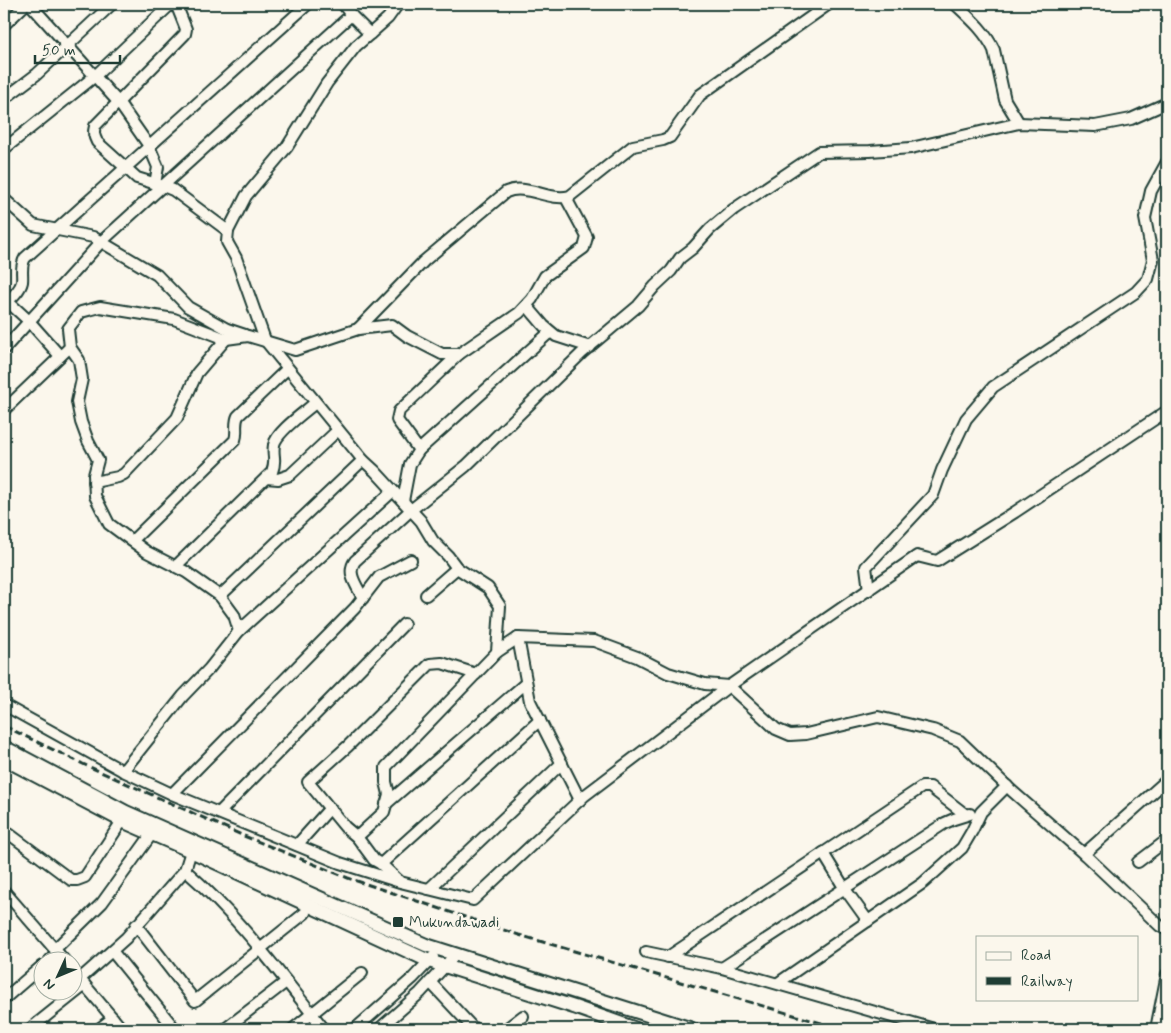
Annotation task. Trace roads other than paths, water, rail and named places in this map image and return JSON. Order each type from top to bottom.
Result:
[{"type":"street","points":[[4,25],[28,4],[119,103],[150,146],[158,167],[159,185]]},
{"type":"street","points":[[4,99],[37,74],[112,4]]},
{"type":"street","points":[[4,149],[95,76],[171,4]]},
{"type":"street","points":[[176,4],[186,29],[186,34],[96,126],[93,132],[97,142],[142,181],[173,190],[228,230]]},
{"type":"street","points":[[60,356],[29,321],[5,301],[20,287],[22,262],[308,4]]},
{"type":"street","points":[[343,4],[370,34]]},
{"type":"street","points":[[398,4],[388,18],[356,46],[327,83],[287,147],[246,196],[228,230],[227,242],[236,258],[265,340],[363,460],[421,521],[433,541],[457,568],[488,588],[500,606],[497,652]]},
{"type":"street","points":[[358,329],[424,261],[506,192],[518,189],[566,198],[570,196],[633,146],[670,137],[700,95],[829,4]]},
{"type":"street","points":[[955,4],[977,24],[994,50],[1005,100],[1019,123]]},
{"type":"street","points":[[4,349],[101,242],[159,185],[351,15]]},
{"type":"street","points":[[363,598],[351,573],[351,566],[411,510],[466,466],[590,346],[638,306],[671,271],[680,258],[694,248],[710,229],[734,209],[820,152],[911,148],[1019,123],[1095,126],[1131,119],[1167,103]]},
{"type":"street","points":[[869,590],[866,567],[933,495],[942,470],[966,419],[993,387],[1136,292],[1148,279],[1153,260],[1145,218],[1151,192],[1167,162]]},
{"type":"street","points":[[419,450],[398,420],[399,411],[459,354],[527,306],[545,276],[580,252],[586,245],[587,237],[566,198]]},
{"type":"street","points":[[4,199],[33,225],[93,238],[101,242],[157,275],[188,307],[227,329],[295,350],[358,329],[392,325],[407,336],[442,354],[459,354]]},
{"type":"street","points":[[527,306],[550,332],[556,336],[590,346]]},
{"type":"street","points":[[239,631],[234,615],[220,596],[186,572],[147,552],[109,524],[96,496],[94,475],[98,460],[81,422],[77,402],[82,379],[79,360],[70,347],[68,329],[81,312],[100,307],[174,319],[226,339],[248,336]]},
{"type":"street","points":[[403,502],[410,464],[419,450],[550,332]]},
{"type":"street","points":[[94,482],[124,474],[177,418],[197,373],[226,339]]},
{"type":"street","points":[[4,410],[70,347]]},
{"type":"street","points":[[132,541],[235,440],[238,416],[287,369]]},
{"type":"street","points":[[176,566],[266,478],[275,465],[273,451],[276,437],[315,403]]},
{"type":"street","points":[[4,705],[123,771],[172,794],[340,863],[400,882],[473,900],[580,800],[729,686],[917,556],[937,561],[1015,512],[1167,411]]},
{"type":"street","points":[[266,478],[278,479],[290,474],[338,430]]},
{"type":"street","points":[[220,596],[363,460]]},
{"type":"street","points":[[123,771],[183,696],[209,669],[239,631],[393,491]]},
{"type":"street","points":[[172,794],[356,608],[379,577],[412,560]]},
{"type":"street","points":[[426,595],[457,568]]},
{"type":"street","points":[[219,813],[404,624]]},
{"type":"street","points":[[518,638],[530,700],[580,800]]},
{"type":"street","points":[[357,837],[384,812],[389,794],[386,782],[386,767],[497,652],[518,638],[594,641],[637,657],[668,673],[705,684],[729,686],[776,730],[790,735],[806,734],[878,717],[933,730],[960,741],[1160,926],[1167,930]]},
{"type":"street","points":[[400,882],[374,860],[357,837],[345,827],[308,782],[348,746],[430,664],[442,663],[476,674]]},
{"type":"street","points":[[386,804],[526,683]]},
{"type":"street","points":[[381,864],[540,720]]},
{"type":"street","points":[[4,747],[126,812],[218,854],[439,949],[692,1029]]},
{"type":"street","points":[[4,759],[151,835],[191,851],[429,961],[636,1029]]},
{"type":"street","points":[[429,889],[562,763]]},
{"type":"street","points":[[1084,854],[1167,780]]},
{"type":"street","points":[[778,984],[923,884],[962,848],[981,812],[1007,786]]},
{"type":"street","points":[[668,957],[922,787],[930,787],[966,816]]},
{"type":"street","points":[[297,845],[330,808]]},
{"type":"street","points":[[722,968],[945,823],[954,818],[981,812]]},
{"type":"street","points":[[4,830],[71,880],[77,880],[85,877],[122,821]]},
{"type":"street","points":[[62,950],[102,903],[151,835]]},
{"type":"street","points":[[1138,862],[1167,840]]},
{"type":"street","points":[[30,1029],[83,982],[136,925],[185,870],[191,851]]},
{"type":"street","points":[[823,853],[868,921]]},
{"type":"street","points":[[185,870],[208,889],[261,948],[324,1029]]},
{"type":"street","points":[[6,897],[55,950]]},
{"type":"street","points":[[136,925],[195,1001],[305,913]]},
{"type":"street","points":[[355,1029],[429,961],[439,949]]},
{"type":"street","points":[[112,951],[175,1029]]},
{"type":"street","points":[[646,952],[722,968],[934,1029]]},
{"type":"street","points":[[379,1029],[420,993],[456,954]]},
{"type":"street","points":[[294,1029],[362,973]]},
{"type":"street","points":[[1156,1029],[1167,974]]},
{"type":"street","points":[[4,999],[32,975]]},
{"type":"street","points":[[83,982],[122,1029]]},
{"type":"street","points":[[226,1029],[286,982]]},
{"type":"street","points":[[430,982],[474,1029]]},
{"type":"street","points":[[506,1029],[523,1016]]},
{"type":"street","points":[[99,1029],[112,1018]]},
{"type":"railway","points":[[4,726],[83,764],[244,836],[348,878],[519,935],[842,1029]]},
{"type":"place","name":"Mukundawadi","points":[[398,922]]}]
